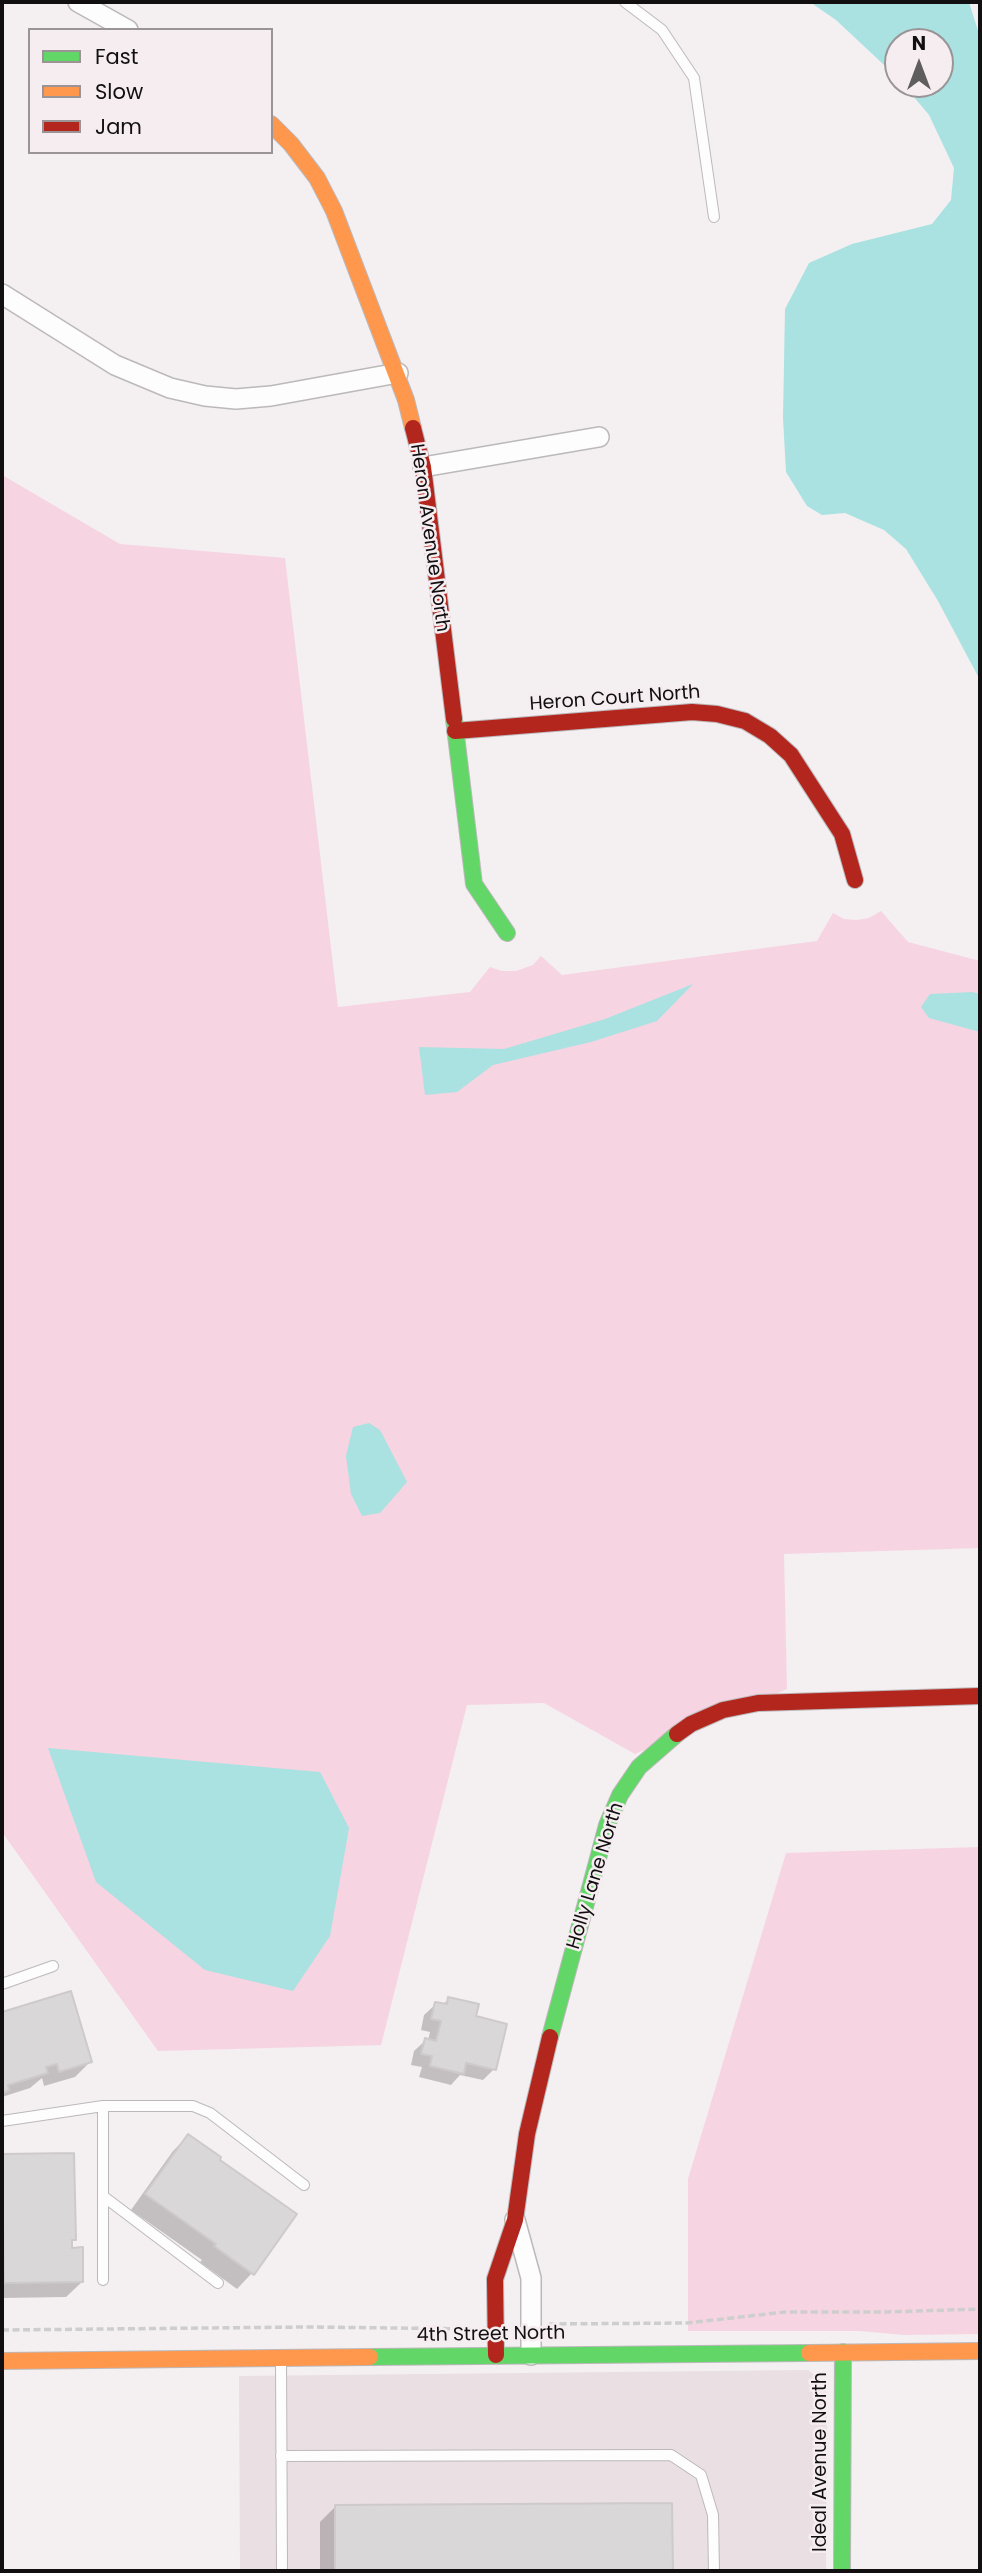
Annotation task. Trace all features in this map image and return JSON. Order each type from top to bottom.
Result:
[{"type":"street","points":[[78,2],[124,28]]},
{"type":"street","name":"Heron Avenue North","points":[[273,126],[291,144],[317,178],[334,211],[398,373],[423,467],[474,884],[507,933]]},
{"type":"street","points":[[2,294],[114,365],[170,388],[205,396],[236,399],[271,396],[398,373]]},
{"type":"street","points":[[423,467],[599,437]]},
{"type":"street","name":"Heron Court North","points":[[455,731],[692,712],[746,720],[770,736],[791,755],[842,834],[855,880]]},
{"type":"street","name":"Holly Lane North","points":[[496,2355],[495,2279],[515,2220],[527,2134],[551,2034],[604,1838],[620,1795],[639,1767],[663,1744],[691,1724],[723,1710],[758,1703],[980,1696]]},
{"type":"street","name":"Holly Lane North","points":[[515,2220],[531,2278],[531,2355]]},
{"type":"street","name":"4th Street North","points":[[2,2361],[980,2351]]},
{"type":"street","name":"Ideal Avenue North","points":[[842,2352],[842,2571]]},
{"type":"lane","points":[[625,2],[662,30],[694,78],[714,217]]},
{"type":"lane","points":[[2,1984],[53,1966]]},
{"type":"lane","points":[[2,2121],[103,2106],[193,2106],[210,2113],[304,2185]]},
{"type":"lane","points":[[103,2106],[103,2280]]},
{"type":"lane","points":[[103,2196],[218,2283]]},
{"type":"lane","points":[[281,2358],[282,2571]]},
{"type":"lane","points":[[281,2456],[671,2455],[701,2475],[713,2515],[714,2571]]},
{"type":"path","points":[[544,2325],[687,2323],[785,2312],[980,2309]]},
{"type":"path","points":[[2,2330],[307,2327],[477,2329]]},
{"type":"shaded area","points":[[2,475],[120,544],[285,558],[338,1007],[470,992],[490,967],[502,971],[516,971],[533,965],[541,956],[562,975],[817,941],[833,913],[844,919],[857,920],[869,918],[881,911],[908,942],[980,961],[980,1548],[784,1554],[787,1689],[635,1754],[544,1703],[467,1705],[381,2045],[158,2051],[2,1832]]},
{"type":"shaded area","points":[[980,1847],[980,2334],[688,2331],[688,2179],[786,1853]]},
{"type":"shaded area","points":[[808,2370],[821,2380],[827,2394],[826,2571],[240,2571],[239,2376]]},
{"type":"water","points":[[810,2],[969,2],[980,37],[980,680],[938,601],[906,549],[884,530],[845,513],[822,515],[807,506],[786,472],[783,418],[785,309],[809,263],[852,244],[932,224],[951,200],[954,168],[929,115],[915,98],[954,98],[954,28],[884,28],[884,65],[836,20]]},
{"type":"water","points":[[693,984],[657,1021],[591,1042],[493,1065],[457,1092],[425,1095],[419,1047],[504,1049],[605,1019]]},
{"type":"water","points":[[930,994],[980,994],[980,1032],[929,1018],[921,1007]]},
{"type":"water","points":[[369,1423],[380,1430],[407,1482],[380,1513],[362,1516],[351,1494],[346,1456],[353,1427]]},
{"type":"water","points":[[48,1748],[320,1772],[349,1828],[330,1936],[293,1991],[205,1970],[96,1882]]},
{"type":"building","points":[[71,1991],[92,2062],[59,2072],[57,2064],[46,2067],[48,2073],[8,2085],[9,2090],[2,2093],[2,2012]]},
{"type":"building","points":[[448,1997],[479,2004],[476,2016],[507,2024],[496,2070],[466,2063],[464,2074],[430,2066],[432,2056],[421,2054],[425,2038],[436,2041],[441,2021],[431,2019],[435,2002],[447,2004]]},
{"type":"building","points":[[188,2134],[297,2214],[254,2275],[214,2246],[216,2244],[145,2194]]},
{"type":"building","points":[[74,2153],[76,2240],[72,2240],[72,2248],[83,2247],[83,2282],[4,2283],[2,2154]]},
{"type":"building","points":[[672,2503],[673,2571],[335,2571],[335,2505]]},
{"type":"traffic: fast","points":[[454,719],[474,884],[507,933]]},
{"type":"traffic: fast","points":[[550,2037],[607,1825],[620,1795],[639,1767],[677,1734]]},
{"type":"traffic: fast","points":[[842,2571],[843,2352]]},
{"type":"traffic: fast","points":[[370,2357],[809,2353]]},
{"type":"traffic: slow","points":[[273,126],[291,144],[317,178],[334,211],[406,400],[413,428]]},
{"type":"traffic: slow","points":[[809,2353],[980,2351]]},
{"type":"traffic: slow","points":[[2,2361],[370,2357]]},
{"type":"traffic: jam","points":[[413,428],[423,467],[454,719]]},
{"type":"traffic: jam","points":[[455,731],[692,712],[717,714],[745,721],[770,736],[791,755],[842,834],[855,880]]},
{"type":"traffic: jam","points":[[677,1734],[691,1724],[723,1710],[758,1703],[980,1696]]},
{"type":"traffic: jam","points":[[496,2355],[495,2279],[515,2220],[527,2134],[550,2037]]}]
